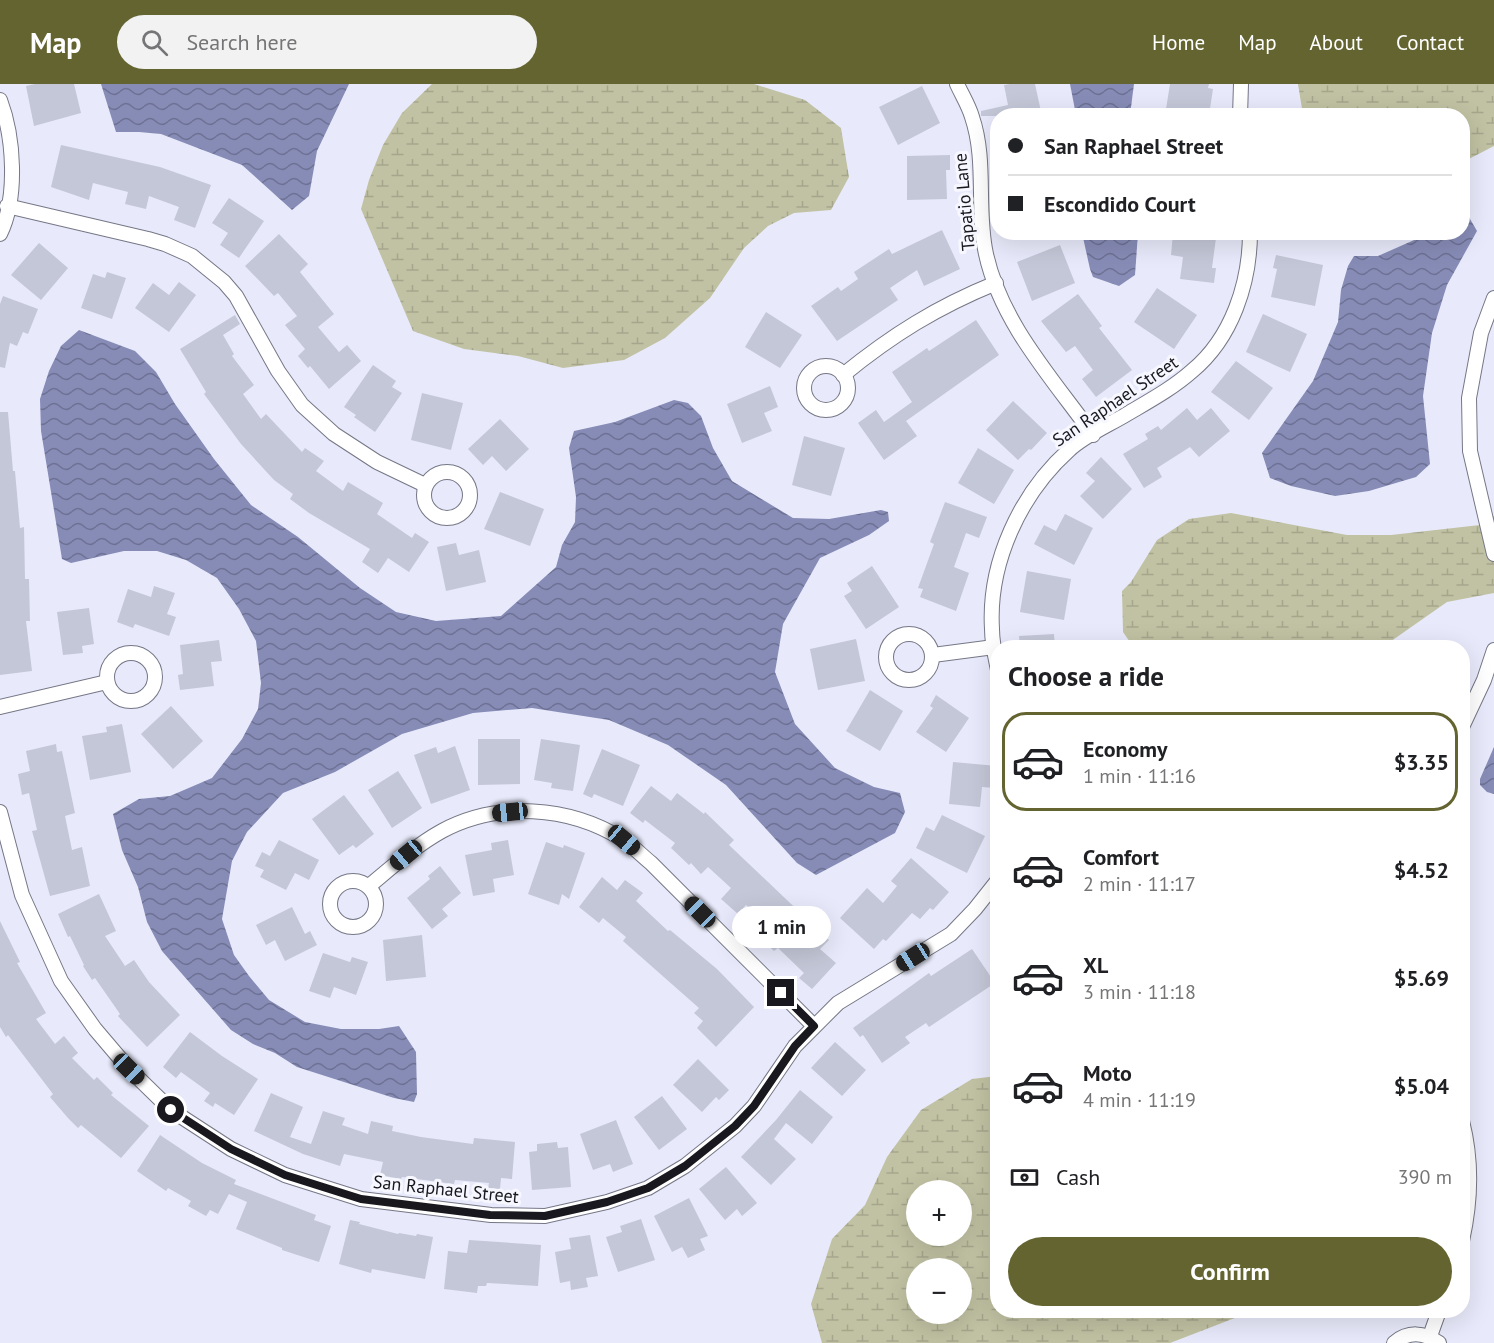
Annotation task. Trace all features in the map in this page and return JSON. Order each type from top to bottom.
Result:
[{"type":"street","name":"Tapatio Lane","points":[[957,84],[972,117],[979,156],[981,227],[986,256],[1002,301],[1023,338],[1093,435]]},
{"type":"street","points":[[1240,108],[1241,84]]},
{"type":"street","points":[[0,100],[7,118],[12,152],[12,188],[0,234]]},
{"type":"street","points":[[7,206],[148,239],[192,256],[217,275],[236,296],[273,362],[303,405],[334,434],[376,462],[425,485]]},
{"type":"street","name":"San Raphael Street","points":[[993,640],[992,604],[996,573],[1024,504],[1048,471],[1070,448],[1147,402],[1193,371],[1217,343],[1242,294],[1249,266],[1250,240]]},
{"type":"street","points":[[843,375],[878,346],[920,318],[996,283]]},
{"type":"street","points":[[1494,300],[1481,333],[1469,398],[1470,451],[1494,554]]},
{"type":"street","points":[[933,655],[990,648]]},
{"type":"street","points":[[1470,711],[1494,650]]},
{"type":"street","points":[[0,707],[107,682]]},
{"type":"street","points":[[369,886],[406,855],[441,832],[464,821],[525,810],[552,813],[584,821],[624,840],[651,862],[814,1026]]},
{"type":"street","name":"San Raphael Street","points":[[0,812],[22,895],[61,981],[95,1029],[129,1069],[171,1110],[231,1149],[285,1175],[361,1199],[490,1215],[545,1216],[607,1202],[648,1188],[685,1166],[735,1126],[754,1106],[795,1046],[838,1003],[951,934],[990,890]]},
{"type":"street","points":[[1394,1343],[1407,1335],[1418,1334],[1434,1340],[1438,1318]]},
{"type":"green space","points":[[432,84],[754,84],[805,100],[841,128],[849,177],[831,210],[794,213],[768,226],[744,248],[710,298],[665,338],[624,360],[563,368],[518,356],[464,349],[413,331],[361,209],[369,180],[383,145],[402,113]]},
{"type":"green space","points":[[1298,84],[1494,84],[1494,146],[1470,158],[1470,108],[1302,108]]},
{"type":"green space","points":[[1231,513],[1347,535],[1391,535],[1480,525],[1494,516],[1494,593],[1447,602],[1393,640],[1128,640],[1123,632],[1122,591],[1131,582],[1157,540],[1189,519]]},
{"type":"green space","points":[[990,1077],[990,1318],[1235,1318],[1170,1343],[822,1343],[811,1304],[832,1239],[865,1205],[887,1157],[921,1110],[972,1079]]},
{"type":"water","points":[[101,84],[349,84],[317,151],[309,196],[292,210],[242,165],[161,134],[116,132]]},
{"type":"water","points":[[1070,84],[1134,84],[1131,108],[1075,108]]},
{"type":"water","points":[[1470,219],[1477,231],[1447,285],[1432,333],[1423,396],[1430,464],[1416,477],[1369,491],[1335,496],[1291,486],[1270,478],[1262,453],[1313,381],[1338,322],[1341,290],[1348,266],[1354,256],[1378,256],[1414,240],[1470,240]]},
{"type":"water","points":[[1084,240],[1138,240],[1135,275],[1119,286],[1093,277]]},
{"type":"water","points":[[79,330],[135,351],[156,372],[175,404],[214,459],[251,505],[298,537],[360,588],[396,612],[436,621],[501,616],[556,567],[562,545],[575,522],[576,497],[569,448],[574,431],[615,422],[674,400],[688,403],[701,416],[713,448],[732,481],[793,518],[829,519],[881,510],[888,512],[889,521],[869,535],[820,558],[783,624],[775,672],[795,724],[835,768],[874,787],[900,793],[905,812],[895,833],[816,875],[797,863],[726,785],[668,745],[609,720],[532,708],[473,713],[402,734],[335,772],[283,793],[247,832],[232,861],[222,919],[234,955],[249,976],[269,1000],[305,1022],[341,1029],[379,1029],[399,1026],[416,1052],[417,1094],[414,1102],[394,1098],[297,1067],[275,1053],[253,1044],[231,1030],[162,951],[147,922],[138,887],[122,850],[113,814],[139,799],[170,796],[212,778],[242,739],[258,709],[261,683],[256,641],[239,609],[217,578],[186,560],[157,551],[124,551],[71,563],[62,559],[41,431],[40,399],[49,371],[61,346]]},
{"type":"water","points":[[1494,747],[1494,794],[1487,792],[1480,785],[1480,779]]},
{"type":"building","points":[[74,84],[81,113],[34,126],[26,86]]},
{"type":"building","points":[[1035,84],[1040,108],[994,108],[1008,105],[1004,85]]},
{"type":"building","points":[[1170,84],[1209,84],[1208,88],[1213,89],[1210,108],[1166,108]]},
{"type":"building","points":[[922,86],[940,123],[898,145],[879,107]]},
{"type":"building","points":[[990,109],[990,116],[981,116],[981,111]]},
{"type":"building","points":[[61,145],[160,167],[211,185],[195,228],[174,220],[179,207],[149,196],[146,209],[125,204],[128,192],[93,183],[89,200],[51,187]]},
{"type":"building","points":[[950,155],[950,170],[946,170],[947,199],[907,200],[907,156]]},
{"type":"building","points":[[229,198],[264,221],[239,258],[220,245],[228,233],[212,223]]},
{"type":"building","points":[[942,230],[960,269],[924,286],[917,270],[890,288],[898,300],[837,341],[811,306],[838,287],[841,291],[858,279],[854,272],[889,249],[892,254]]},
{"type":"building","points":[[279,234],[308,264],[300,272],[334,314],[318,327],[339,352],[347,345],[361,361],[329,389],[310,366],[308,368],[298,356],[305,349],[285,325],[297,316],[278,293],[274,296],[245,266]]},
{"type":"building","points":[[1172,240],[1216,240],[1212,268],[1216,268],[1214,283],[1180,279],[1183,257],[1171,255]]},
{"type":"building","points":[[39,243],[68,268],[41,300],[11,275]]},
{"type":"building","points":[[1060,245],[1075,283],[1032,301],[1017,262]]},
{"type":"building","points":[[1276,255],[1323,265],[1315,306],[1271,297],[1277,269],[1273,268]]},
{"type":"building","points":[[107,272],[126,278],[112,319],[81,308],[93,274],[105,278]]},
{"type":"building","points":[[179,282],[196,295],[169,332],[135,308],[153,283],[169,295]]},
{"type":"building","points":[[1157,288],[1197,315],[1174,349],[1134,322]]},
{"type":"building","points":[[1078,294],[1102,326],[1099,328],[1132,370],[1096,397],[1082,379],[1093,370],[1075,346],[1066,352],[1041,321]]},
{"type":"building","points":[[3,296],[38,309],[28,334],[23,332],[17,346],[10,343],[5,368],[0,367],[0,304]]},
{"type":"building","points":[[766,312],[802,335],[780,368],[745,347]]},
{"type":"building","points":[[1263,314],[1307,334],[1290,372],[1246,352]]},
{"type":"building","points":[[235,315],[240,324],[223,335],[234,354],[232,356],[254,385],[243,394],[261,419],[266,414],[302,452],[305,448],[324,461],[316,471],[343,491],[348,482],[383,503],[377,514],[412,538],[415,533],[429,542],[409,572],[388,558],[378,573],[362,562],[370,549],[309,513],[290,499],[293,494],[274,480],[241,444],[204,394],[206,392],[180,349]]},
{"type":"building","points":[[976,320],[999,355],[906,421],[917,436],[884,460],[858,423],[876,410],[884,422],[912,402],[892,372],[927,348],[929,351]]},
{"type":"building","points":[[1236,361],[1273,388],[1249,420],[1211,392]]},
{"type":"building","points":[[373,365],[396,381],[392,387],[402,393],[375,432],[344,407]]},
{"type":"building","points":[[770,386],[778,407],[764,413],[772,431],[742,443],[727,404]]},
{"type":"building","points":[[422,393],[463,403],[451,450],[411,440]]},
{"type":"building","points":[[1013,401],[1047,433],[1018,460],[986,430]]},
{"type":"building","points":[[1187,408],[1197,420],[1211,408],[1230,431],[1199,457],[1190,447],[1157,468],[1162,477],[1144,488],[1123,454],[1148,439],[1145,434],[1158,426],[1161,430]]},
{"type":"building","points":[[0,412],[8,412],[20,528],[24,527],[25,579],[29,579],[30,621],[26,621],[32,671],[0,675]]},
{"type":"building","points":[[500,419],[529,449],[506,471],[492,456],[483,465],[468,449]]},
{"type":"building","points":[[804,436],[845,448],[831,496],[792,485]]},
{"type":"building","points":[[978,448],[1014,470],[994,504],[958,483]]},
{"type":"building","points":[[1101,457],[1132,489],[1103,519],[1080,496],[1095,481],[1086,473]]},
{"type":"building","points":[[500,492],[544,509],[530,546],[484,529]]},
{"type":"building","points":[[945,502],[987,517],[979,538],[966,533],[954,567],[969,573],[956,611],[920,597],[923,589],[918,588],[934,544],[930,542]]},
{"type":"building","points":[[1065,514],[1093,528],[1074,565],[1034,544],[1044,525],[1056,531]]},
{"type":"building","points":[[456,543],[459,555],[479,550],[486,582],[446,591],[437,547]]},
{"type":"building","points":[[872,566],[899,607],[866,629],[844,596],[852,591],[847,583]]},
{"type":"building","points":[[1027,571],[1071,579],[1064,620],[1020,612]]},
{"type":"building","points":[[154,586],[175,593],[167,614],[176,617],[169,636],[135,624],[133,628],[117,622],[128,589],[151,597]]},
{"type":"building","points":[[89,608],[94,644],[82,646],[83,653],[63,655],[57,612]]},
{"type":"building","points":[[1054,634],[1054,640],[1019,640],[1019,636]]},
{"type":"building","points":[[856,639],[865,681],[818,690],[810,649]]},
{"type":"building","points":[[219,640],[222,661],[211,662],[214,686],[180,690],[178,675],[183,674],[180,645]]},
{"type":"building","points":[[870,690],[903,711],[880,751],[846,731]]},
{"type":"building","points":[[936,695],[969,718],[946,752],[916,732],[933,708],[930,706]]},
{"type":"building","points":[[171,706],[203,741],[173,769],[141,734]]},
{"type":"building","points":[[122,724],[131,772],[90,780],[82,736],[107,732],[106,727]]},
{"type":"building","points":[[478,739],[520,739],[520,784],[478,785]]},
{"type":"building","points":[[541,739],[580,745],[573,791],[551,788],[552,783],[534,780]]},
{"type":"building","points":[[56,744],[57,752],[62,751],[75,813],[65,816],[72,850],[82,847],[90,886],[50,896],[32,831],[37,830],[29,793],[22,795],[18,774],[30,771],[26,751]]},
{"type":"building","points":[[455,746],[470,790],[431,804],[414,755],[436,747],[438,753]]},
{"type":"building","points":[[602,749],[640,765],[623,806],[594,794],[592,798],[583,794]]},
{"type":"building","points":[[953,762],[990,765],[990,788],[982,787],[980,807],[949,804]]},
{"type":"building","points":[[398,771],[422,808],[392,828],[368,790]]},
{"type":"building","points":[[651,786],[671,801],[677,793],[704,814],[705,812],[734,840],[729,845],[829,940],[820,949],[836,963],[812,989],[799,978],[804,973],[778,948],[774,951],[758,936],[768,925],[746,905],[738,914],[721,899],[731,888],[708,867],[701,874],[671,848],[675,843],[645,820],[643,823],[630,813]]},
{"type":"building","points":[[344,795],[374,834],[356,848],[353,845],[339,855],[312,819]]},
{"type":"building","points":[[942,815],[985,836],[967,873],[916,848],[926,827],[934,831]]},
{"type":"building","points":[[279,840],[319,860],[309,880],[295,873],[286,890],[260,877],[264,870],[255,866],[262,852],[270,856]]},
{"type":"building","points":[[508,840],[514,875],[493,879],[495,892],[473,896],[465,855],[492,850],[491,843]]},
{"type":"building","points":[[546,842],[563,848],[564,845],[585,853],[569,899],[562,894],[559,905],[528,894]]},
{"type":"building","points":[[911,858],[949,892],[933,910],[930,908],[920,919],[912,913],[886,941],[883,939],[874,949],[840,918],[867,888],[883,903],[897,886],[891,881]]},
{"type":"building","points":[[440,866],[461,893],[442,909],[448,916],[432,929],[407,898],[430,879],[428,876]]},
{"type":"building","points":[[602,877],[617,890],[625,880],[643,893],[636,901],[668,931],[670,930],[717,969],[754,1007],[716,1047],[697,1028],[703,1021],[694,1013],[699,1008],[623,941],[626,937],[603,918],[599,923],[579,907]]},
{"type":"building","points":[[99,894],[116,931],[105,936],[125,966],[134,960],[149,982],[180,1015],[147,1047],[118,1016],[120,1014],[95,978],[92,980],[58,914]]},
{"type":"building","points":[[292,907],[305,934],[310,931],[317,945],[285,961],[275,940],[266,945],[256,925]]},
{"type":"building","points":[[0,921],[20,962],[17,963],[46,1013],[36,1019],[55,1044],[64,1036],[78,1053],[72,1058],[94,1080],[97,1077],[113,1093],[111,1095],[149,1126],[121,1158],[81,1125],[78,1128],[68,1118],[50,1097],[53,1094],[0,1027]]},
{"type":"building","points":[[422,935],[426,977],[386,981],[383,940]]},
{"type":"building","points":[[972,949],[990,976],[990,986],[929,1027],[926,1023],[905,1037],[910,1043],[882,1063],[863,1035],[860,1037],[853,1028],[929,973],[931,976]]},
{"type":"building","points":[[323,953],[350,962],[352,957],[368,962],[356,995],[334,987],[330,998],[309,991]]},
{"type":"building","points":[[190,1032],[258,1079],[234,1115],[215,1103],[213,1107],[204,1101],[210,1093],[181,1072],[176,1078],[163,1067]]},
{"type":"building","points":[[835,1042],[866,1070],[842,1096],[811,1068]]},
{"type":"building","points":[[698,1059],[729,1090],[719,1100],[716,1097],[702,1112],[673,1085]]},
{"type":"building","points":[[800,1090],[833,1117],[812,1144],[786,1123],[774,1139],[796,1159],[771,1185],[741,1157],[776,1120]]},
{"type":"building","points":[[271,1093],[303,1107],[290,1137],[311,1144],[323,1111],[345,1118],[342,1125],[368,1134],[371,1121],[393,1126],[392,1131],[421,1137],[473,1144],[474,1138],[515,1142],[512,1179],[501,1178],[500,1189],[488,1188],[489,1183],[455,1180],[454,1184],[402,1177],[401,1179],[380,1175],[383,1162],[344,1154],[340,1166],[303,1154],[254,1131]]},
{"type":"building","points":[[662,1096],[687,1129],[659,1150],[634,1117]]},
{"type":"building","points":[[616,1120],[633,1164],[613,1172],[610,1164],[593,1170],[580,1134]]},
{"type":"building","points":[[160,1135],[202,1163],[236,1180],[234,1184],[316,1215],[314,1220],[331,1226],[319,1262],[282,1250],[282,1248],[236,1229],[247,1202],[229,1194],[218,1214],[210,1210],[206,1216],[188,1206],[191,1201],[168,1188],[166,1191],[137,1171]]},
{"type":"building","points":[[557,1142],[558,1148],[568,1147],[571,1187],[532,1190],[529,1152],[537,1151],[537,1144]]},
{"type":"building","points":[[726,1167],[757,1203],[742,1216],[737,1209],[725,1220],[699,1189]]},
{"type":"building","points":[[689,1198],[708,1236],[700,1239],[705,1250],[688,1258],[682,1247],[672,1252],[654,1216]]},
{"type":"building","points":[[641,1219],[655,1260],[618,1272],[606,1237],[622,1232],[620,1226]]},
{"type":"building","points":[[350,1220],[398,1234],[433,1237],[425,1279],[372,1269],[371,1273],[339,1264]]},
{"type":"building","points":[[590,1235],[598,1276],[586,1278],[588,1287],[571,1290],[570,1281],[560,1283],[555,1252],[571,1249],[569,1238]]},
{"type":"building","points":[[469,1240],[541,1245],[538,1286],[487,1283],[486,1286],[478,1286],[477,1293],[444,1289],[448,1251],[467,1253]]},
{"type":"route","points":[[171,1110],[231,1149],[285,1175],[361,1199],[490,1215],[545,1216],[577,1210],[648,1188],[704,1152],[735,1126],[754,1106],[795,1046],[814,1026],[781,993]]}]
